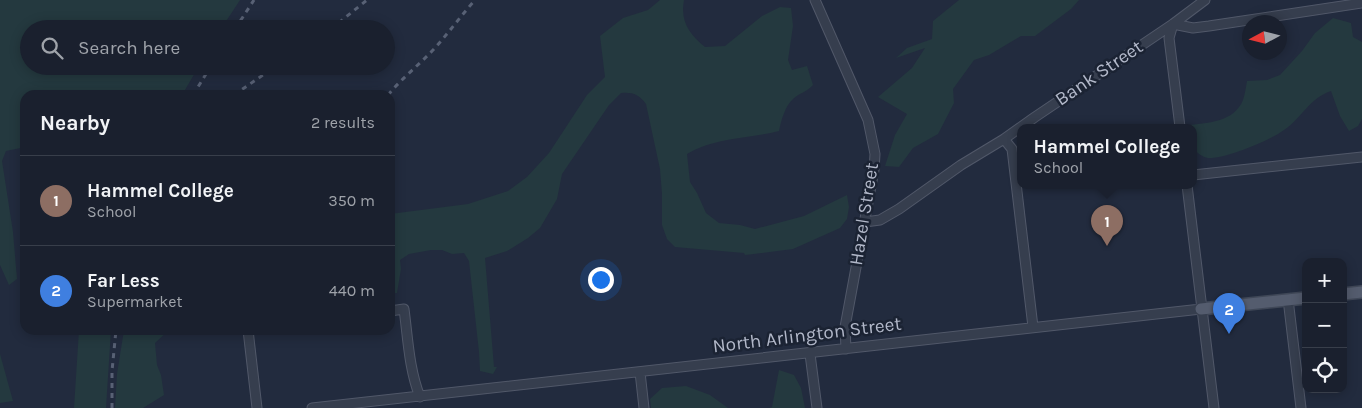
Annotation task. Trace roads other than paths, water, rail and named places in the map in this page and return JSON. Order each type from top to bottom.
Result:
[{"type":"main road","points":[[1347,294],[1362,292]]},
{"type":"main road","name":"North Arlington Street","points":[[1201,310],[1302,298]]},
{"type":"street","name":"Hazel Street","points":[[815,0],[868,120],[872,135],[874,170],[866,222],[853,280],[846,327],[846,349]]},
{"type":"street","name":"Bank Street","points":[[1025,124],[1173,24],[1205,0]]},
{"type":"street","points":[[1180,124],[1169,38],[1173,24],[1186,28],[1201,27],[1362,3]]},
{"type":"street","name":"Bank Street","points":[[866,222],[880,220],[899,209],[961,165],[1017,130]]},
{"type":"street","points":[[1004,139],[1012,149],[1033,327]]},
{"type":"street","points":[[1197,175],[1362,157]]},
{"type":"street","points":[[1187,189],[1214,408]]},
{"type":"street","points":[[1288,299],[1301,408]]},
{"type":"street","points":[[395,311],[404,310],[412,374],[420,397]]},
{"type":"street","name":"North Arlington Street","points":[[312,408],[810,354],[1033,327],[1201,310]]},
{"type":"street","points":[[249,335],[257,408]]},
{"type":"street","points":[[810,354],[817,408]]},
{"type":"street","points":[[640,372],[644,408]]},
{"type":"railway","points":[[241,20],[254,0]]},
{"type":"railway","points":[[342,20],[367,0]]},
{"type":"railway","points":[[393,90],[435,48],[475,0]]},
{"type":"railway","points":[[196,90],[205,75]]},
{"type":"railway","points":[[241,90],[263,75]]},
{"type":"railway","points":[[112,408],[112,371],[116,335]]},
{"type":"place","name":"Hammel College","points":[[1107,246]]},
{"type":"place","name":"Far Less","points":[[1229,334]]}]
